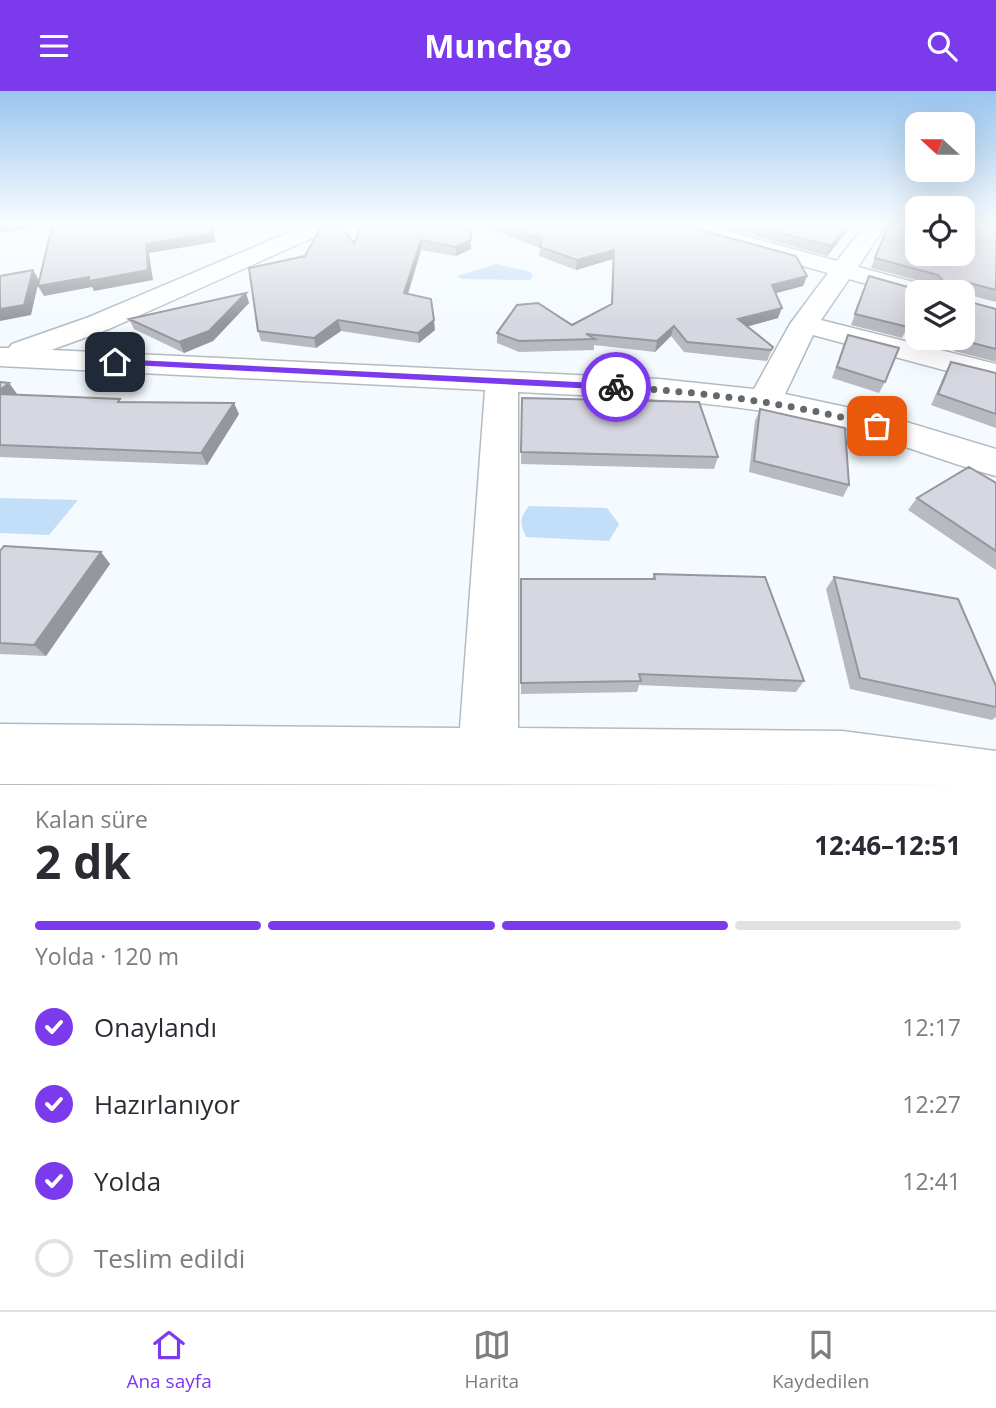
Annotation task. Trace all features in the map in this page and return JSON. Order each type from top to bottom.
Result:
[{"type":"street","points":[[2,356],[99,323],[248,258]]},
{"type":"street","points":[[797,258],[905,287]]},
{"type":"street","points":[[765,401],[804,324],[851,258]]},
{"type":"street","points":[[804,324],[996,374]]},
{"type":"street","points":[[2,356],[659,389],[765,401],[826,412],[953,447],[996,463]]},
{"type":"street","points":[[488,771],[502,381]]},
{"type":"street","points":[[0,754],[404,759],[488,771],[842,762],[996,782]]},
{"type":"water","points":[[496,264],[531,272],[533,277],[529,280],[462,279],[457,276]]},
{"type":"water","points":[[0,498],[78,500],[49,535],[0,533]]},
{"type":"water","points":[[529,506],[607,508],[619,524],[609,541],[526,537],[522,521]]},
{"type":"building","points":[[44,258],[147,258],[148,270],[89,281],[89,277],[38,286]]},
{"type":"building","points":[[294,258],[415,258],[404,293],[431,299],[434,320],[418,333],[338,320],[314,338],[258,331],[249,268]]},
{"type":"building","points":[[614,258],[797,258],[807,276],[772,285],[782,308],[738,319],[773,347],[771,350],[687,342],[674,326],[657,341],[586,334],[595,339],[519,341],[497,333],[517,305],[538,303],[572,325],[612,304]]},
{"type":"building","points":[[876,258],[905,258],[905,266],[975,266],[975,258],[996,258],[996,290],[975,284],[975,280],[942,280],[938,275]]},
{"type":"building","points":[[33,270],[24,305],[0,309],[0,276]]},
{"type":"building","points":[[869,276],[905,286],[905,326],[855,314]]},
{"type":"building","points":[[246,293],[209,331],[179,342],[129,319]]},
{"type":"building","points":[[975,303],[996,309],[996,349],[975,344]]},
{"type":"building","points":[[848,335],[899,348],[885,382],[837,367]]},
{"type":"building","points":[[951,362],[996,373],[996,414],[938,394]]},
{"type":"building","points":[[0,382],[9,383],[0,390]]},
{"type":"building","points":[[0,394],[120,399],[118,402],[234,403],[201,453],[0,445]]},
{"type":"building","points":[[522,398],[699,402],[718,457],[521,452]]},
{"type":"building","points":[[760,409],[845,428],[849,485],[754,461]]},
{"type":"building","points":[[969,467],[996,483],[996,551],[917,498]]},
{"type":"building","points":[[4,546],[101,552],[34,645],[0,643],[0,551]]},
{"type":"building","points":[[654,574],[765,577],[804,681],[639,674],[641,681],[521,683],[521,579],[655,579]]},
{"type":"building","points":[[834,577],[958,599],[996,686],[996,707],[860,678]]},
{"type":"way so far","points":[[616,387],[765,401],[826,412],[877,426]]},
{"type":"route","points":[[115,362],[616,387]]}]
